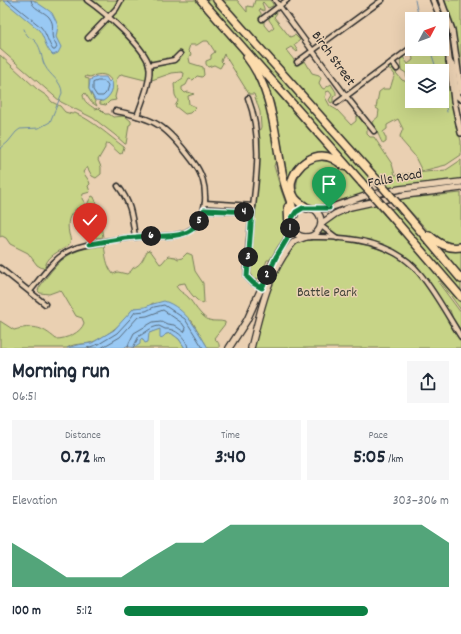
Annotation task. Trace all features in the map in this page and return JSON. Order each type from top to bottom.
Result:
[{"type":"highway","points":[[202,0],[461,297]]},
{"type":"highway","points":[[217,0],[377,180],[461,278]]},
{"type":"highway","points":[[226,28],[251,62],[266,90],[272,114],[282,176],[288,196],[292,203],[294,215]]},
{"type":"highway","points":[[309,208],[296,199],[292,188],[292,182],[300,165],[310,158],[321,156],[332,158],[345,167],[361,182]]},
{"type":"highway","points":[[288,196],[286,199],[290,226]]},
{"type":"highway","points":[[404,211],[428,235],[442,245],[449,247],[461,246]]},
{"type":"main road","name":"Falls Road","points":[[309,208],[329,208],[365,196],[400,189],[461,182]]},
{"type":"main road","points":[[229,348],[247,320],[274,270],[288,248],[296,241],[317,233],[321,225],[335,214],[350,207],[405,195],[461,188]]},
{"type":"main road","points":[[251,348],[264,289],[274,262],[287,239],[294,215],[299,209],[309,208],[318,213],[321,220],[321,225]]},
{"type":"main road","points":[[290,226],[298,234],[308,237]]},
{"type":"street","points":[[87,0],[109,17],[141,49],[149,65],[149,79],[137,116]]},
{"type":"street","points":[[88,38],[116,9],[121,0]]},
{"type":"street","name":"Birch Street","points":[[275,0],[346,96],[374,131]]},
{"type":"street","points":[[262,19],[287,0]]},
{"type":"street","points":[[297,62],[382,0]]},
{"type":"street","points":[[433,0],[438,12]]},
{"type":"street","points":[[441,0],[452,30],[461,91]]},
{"type":"street","points":[[337,103],[405,52]]},
{"type":"street","points":[[149,65],[174,60],[180,54]]},
{"type":"street","points":[[448,56],[454,101],[461,133]]},
{"type":"street","points":[[449,60],[453,67],[457,96],[461,99]]},
{"type":"street","points":[[392,62],[397,69]]},
{"type":"street","points":[[248,98],[256,123],[258,149],[247,277],[253,283],[264,289]]},
{"type":"street","points":[[30,292],[53,264],[71,250],[90,244],[135,237],[176,235],[183,233],[191,230],[197,223],[204,210],[205,186],[203,177],[182,147],[161,126],[137,116],[115,111]]},
{"type":"street","points":[[118,186],[125,194],[130,207],[135,237]]},
{"type":"street","points":[[205,203],[253,206]]},
{"type":"street","points":[[204,210],[252,212]]},
{"type":"street","points":[[321,225],[337,238]]},
{"type":"street","points":[[308,237],[337,238],[372,244],[393,252],[401,257],[421,274],[461,337]]},
{"type":"street","points":[[0,268],[45,304]]},
{"type":"green space","points":[[0,0],[197,0],[236,45],[251,66],[266,98],[277,157],[274,166],[286,204],[295,220],[294,225],[278,246],[270,260],[267,260],[261,277],[255,280],[252,279],[251,272],[260,141],[259,132],[261,127],[260,112],[254,94],[249,94],[224,54],[221,61],[223,63],[220,68],[214,65],[208,67],[206,61],[211,59],[211,55],[215,52],[208,41],[203,41],[197,45],[190,45],[188,51],[191,54],[189,58],[190,63],[203,67],[204,75],[202,77],[197,76],[193,80],[189,79],[186,85],[182,87],[182,90],[185,93],[188,92],[194,94],[188,96],[189,104],[196,107],[190,113],[185,114],[175,106],[178,101],[175,95],[174,84],[183,78],[184,73],[172,73],[149,81],[121,74],[116,80],[116,100],[110,101],[106,105],[100,104],[100,102],[110,93],[112,82],[105,75],[90,77],[86,76],[85,78],[89,79],[89,89],[97,106],[91,102],[85,93],[83,95],[84,100],[87,103],[95,109],[99,108],[105,114],[109,114],[113,117],[125,116],[131,121],[125,144],[93,118],[61,102],[0,49]]},
{"type":"green space","points":[[206,0],[214,0],[374,182],[368,184]]},
{"type":"green space","points":[[220,0],[237,0],[247,12],[247,6],[253,7],[255,0],[270,0],[273,6],[268,8],[263,2],[264,11],[259,10],[261,13],[261,18],[264,21],[264,25],[269,31],[274,27],[269,20],[269,17],[276,11],[277,13],[274,17],[290,37],[295,35],[300,40],[294,45],[298,51],[297,52],[291,47],[286,50],[298,65],[305,61],[312,73],[319,75],[321,78],[319,83],[322,88],[324,89],[331,84],[336,92],[336,95],[333,97],[333,102],[331,103],[329,100],[332,95],[329,91],[326,92],[325,97],[330,106],[337,110],[351,125],[356,121],[356,117],[358,116],[367,128],[367,134],[370,137],[374,137],[392,164],[395,175],[446,170],[461,160],[461,179],[391,188],[389,187]]},
{"type":"green space","points":[[444,0],[461,0],[461,70],[453,26]]},
{"type":"green space","points":[[0,55],[38,90],[47,96],[52,102],[60,106],[65,112],[72,114],[75,113],[88,120],[124,147],[122,153],[120,154],[108,143],[105,145],[105,148],[98,160],[101,167],[101,174],[96,178],[92,176],[87,167],[83,172],[90,184],[88,186],[90,192],[83,194],[82,199],[85,203],[84,209],[86,209],[92,196],[94,197],[104,214],[104,217],[100,220],[103,237],[96,238],[93,229],[87,222],[85,216],[77,208],[69,220],[68,226],[70,243],[65,248],[53,255],[45,267],[42,268],[37,265],[28,253],[10,244],[6,238],[2,236],[0,237]]},
{"type":"green space","points":[[412,56],[448,56],[449,64],[408,64],[413,60]]},
{"type":"green space","points":[[403,57],[408,64],[405,64],[405,72],[401,70],[400,59]]},
{"type":"green space","points":[[391,67],[402,80],[405,81],[405,108],[449,108],[449,67],[456,122],[461,141],[461,155],[446,165],[422,171],[414,155],[401,140],[400,136],[403,129],[398,119],[387,125],[387,129],[383,132],[386,142],[383,144],[380,139],[372,122],[378,117],[379,110],[376,108],[379,92],[383,89],[390,89],[395,75],[388,68]]},
{"type":"green space","points":[[269,82],[332,153],[314,153],[300,160],[293,167],[288,185],[285,176],[287,175],[274,103],[265,85]]},
{"type":"green space","points":[[318,160],[331,162],[345,172],[345,170],[366,194],[333,202],[323,207],[317,206],[313,208],[307,206],[299,197],[297,191],[298,179],[303,169],[307,165]]},
{"type":"green space","points":[[461,193],[461,244],[446,244],[431,234],[399,199]]},
{"type":"green space","points":[[374,204],[446,283],[461,302],[461,310],[440,281],[438,282],[461,313],[461,330],[453,319],[450,310],[447,310],[424,277],[407,259],[396,251],[385,245],[372,241],[320,233],[316,232],[315,230],[318,225],[332,217],[350,210]]},
{"type":"green space","points":[[395,208],[461,281],[461,292],[390,209]]},
{"type":"green space","name":"Battle Park","points":[[307,236],[363,244],[377,248],[403,261],[420,276],[432,294],[461,340],[461,348],[254,348],[264,307],[278,268],[294,245]]},
{"type":"green space","points":[[435,244],[461,248],[461,274]]},
{"type":"green space","points":[[104,246],[108,264],[113,274],[118,272],[127,274],[140,263],[147,251],[150,250],[160,264],[168,256],[178,259],[182,258],[187,253],[192,255],[195,271],[203,283],[203,304],[192,295],[185,283],[178,284],[176,286],[188,297],[200,313],[206,318],[211,321],[225,322],[214,338],[219,343],[219,348],[208,348],[192,321],[153,303],[145,308],[134,308],[115,328],[92,342],[73,345],[67,348],[0,348],[0,321],[14,330],[26,327],[41,329],[56,339],[68,337],[80,330],[84,323],[82,318],[76,316],[60,290],[49,294],[40,293],[38,291],[52,271],[67,256],[80,250]]},
{"type":"green space","points":[[160,329],[163,337],[166,334],[171,333],[179,339],[185,348],[134,348],[141,339],[153,331]]},
{"type":"water","points":[[3,0],[33,0],[52,13],[58,26],[56,37],[61,47],[58,53],[53,55],[48,49],[39,30]]},
{"type":"water","points":[[97,77],[106,77],[109,82],[111,80],[113,86],[112,92],[103,101],[95,100],[89,89],[90,80]]},
{"type":"water","points":[[164,301],[172,304],[185,314],[208,348],[185,348],[179,339],[171,333],[160,338],[160,329],[149,333],[148,342],[145,343],[142,338],[140,340],[140,344],[133,347],[67,348],[92,343],[114,330],[134,308],[145,307]]},
{"type":"waterway","points":[[415,0],[418,12]]},
{"type":"waterway","points":[[0,149],[20,129],[39,128],[50,122],[62,93],[60,85],[47,70],[38,45],[27,35],[24,29]]},
{"type":"waterway","points":[[432,56],[435,64]]},
{"type":"waterway","points":[[446,108],[447,112]]},
{"type":"route","points":[[90,244],[135,237],[176,235],[183,233],[191,230],[202,216],[204,210],[252,212],[247,277],[253,283],[262,288],[276,257],[287,239],[292,218],[296,212],[303,208],[329,208]]}]
